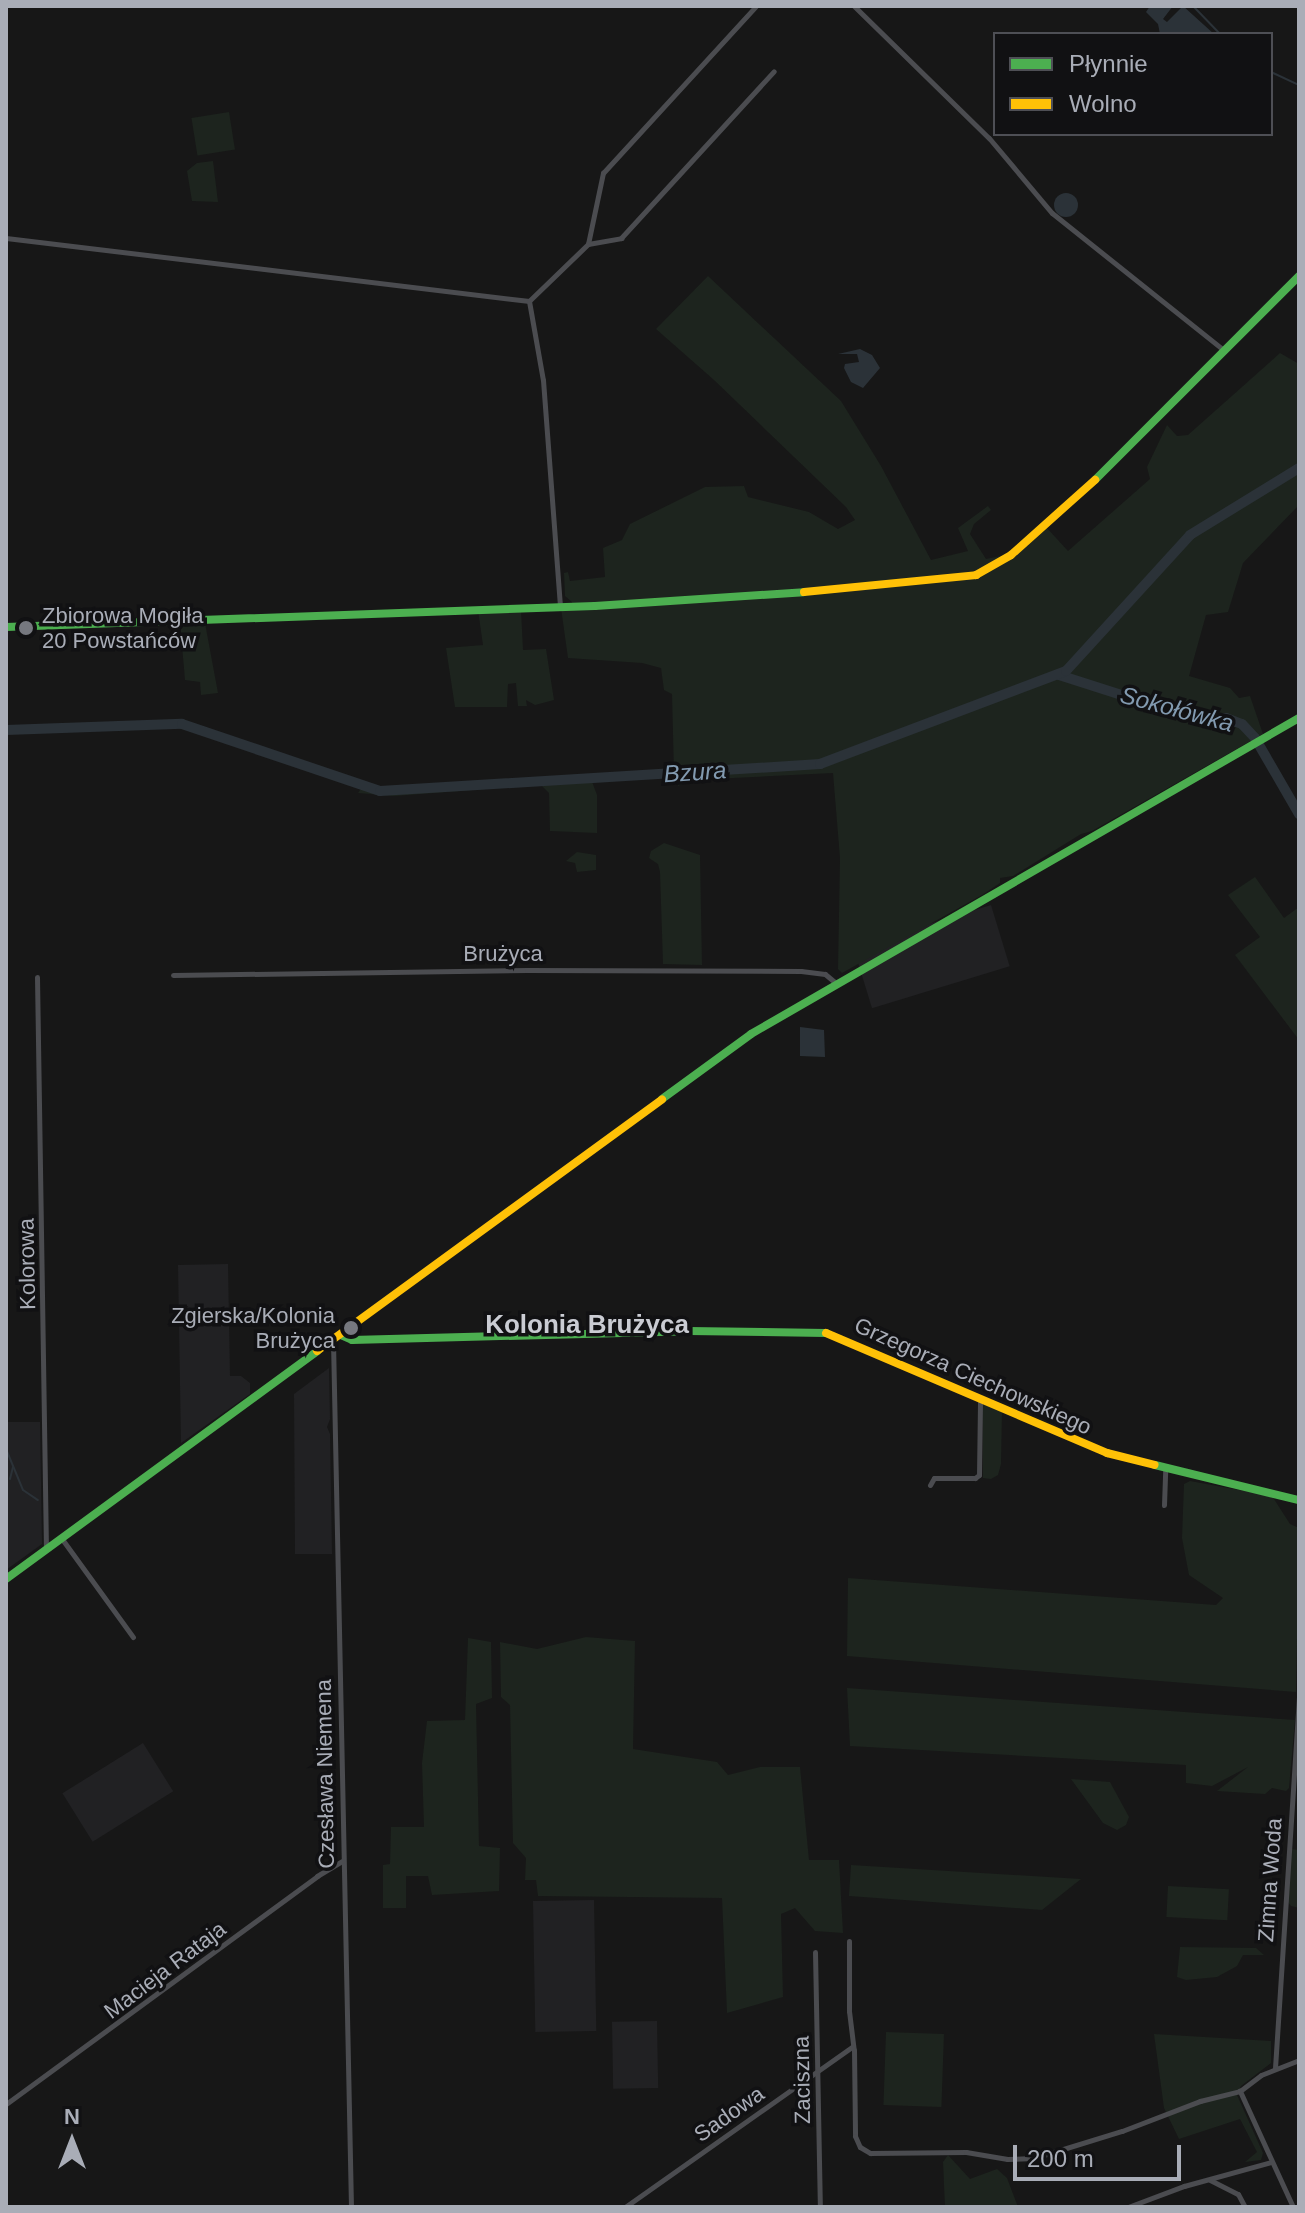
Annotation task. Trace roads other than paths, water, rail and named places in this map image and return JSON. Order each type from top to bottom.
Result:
[{"type":"street","points":[[588,244],[601,176],[756,6]]},
{"type":"street","points":[[854,6],[989,138],[1052,213],[1226,351]]},
{"type":"street","points":[[529,301],[588,244],[621,238],[774,71]]},
{"type":"street","points":[[6,238],[529,301]]},
{"type":"street","points":[[6,627],[560,606],[783,594],[976,575],[1011,555],[1052,522],[1299,276]]},
{"type":"street","points":[[529,301],[543,380],[560,606]]},
{"type":"street","points":[[6,1579],[751,1034],[835,980],[1299,718]]},
{"type":"street","name":"Brużyca","points":[[173,975],[543,970],[801,971],[835,980]]},
{"type":"street","name":"Kolorowa","points":[[37,977],[46,1550]]},
{"type":"street","name":"Grzegorza Ciechowskiego","points":[[337,1338],[811,1332],[844,1337],[1107,1453],[1299,1500]]},
{"type":"street","name":"Czesława Niemena","points":[[337,1338],[342,1861],[351,2207]]},
{"type":"street","points":[[930,1485],[934,1478],[975,1478],[979,1475],[980,1398]]},
{"type":"street","points":[[1164,1505],[1165,1469]]},
{"type":"street","points":[[62,1539],[133,1637]]},
{"type":"street","name":"Zimna Woda","points":[[1275,2068],[1299,1694]]},
{"type":"street","name":"Macieja Rataja","points":[[6,2104],[317,1876],[342,1861]]},
{"type":"street","points":[[849,1941],[856,2142],[865,2150],[879,2154],[953,2151],[1007,2159],[1034,2158],[1122,2131],[1200,2101],[1240,2091],[1275,2068],[1299,2060]]},
{"type":"street","name":"Zaciszna","points":[[815,1952],[820,2207]]},
{"type":"street","name":"Sadowa","points":[[625,2207],[852,2047]]},
{"type":"street","points":[[1240,2091],[1293,2207]]},
{"type":"street","points":[[1128,2207],[1271,2162]]},
{"type":"street","points":[[1209,2180],[1238,2194],[1245,2207]]},
{"type":"waterway","points":[[1193,6],[1218,32]]},
{"type":"waterway","points":[[1273,73],[1299,85]]},
{"type":"waterway","name":"Bzura","points":[[6,730],[182,724],[380,791],[820,764],[1066,671],[1190,535],[1299,468]]},
{"type":"waterway","name":"Sokołówka","points":[[1059,675],[1194,718],[1226,718],[1242,724],[1255,738],[1299,814]]},
{"type":"waterway","points":[[6,1449],[23,1490],[38,1500]]},
{"type":"waterway","points":[[10,1479],[13,1467]]},
{"type":"place","name":"Zbiorowa Mogiła 20 Powstańców","points":[[26,628]]},
{"type":"place","name":"Zgierska/Kolonia Brużyca","points":[[351,1328]]},
{"type":"district","name":"Kolonia Brużyca","points":[[587,1325]]}]
